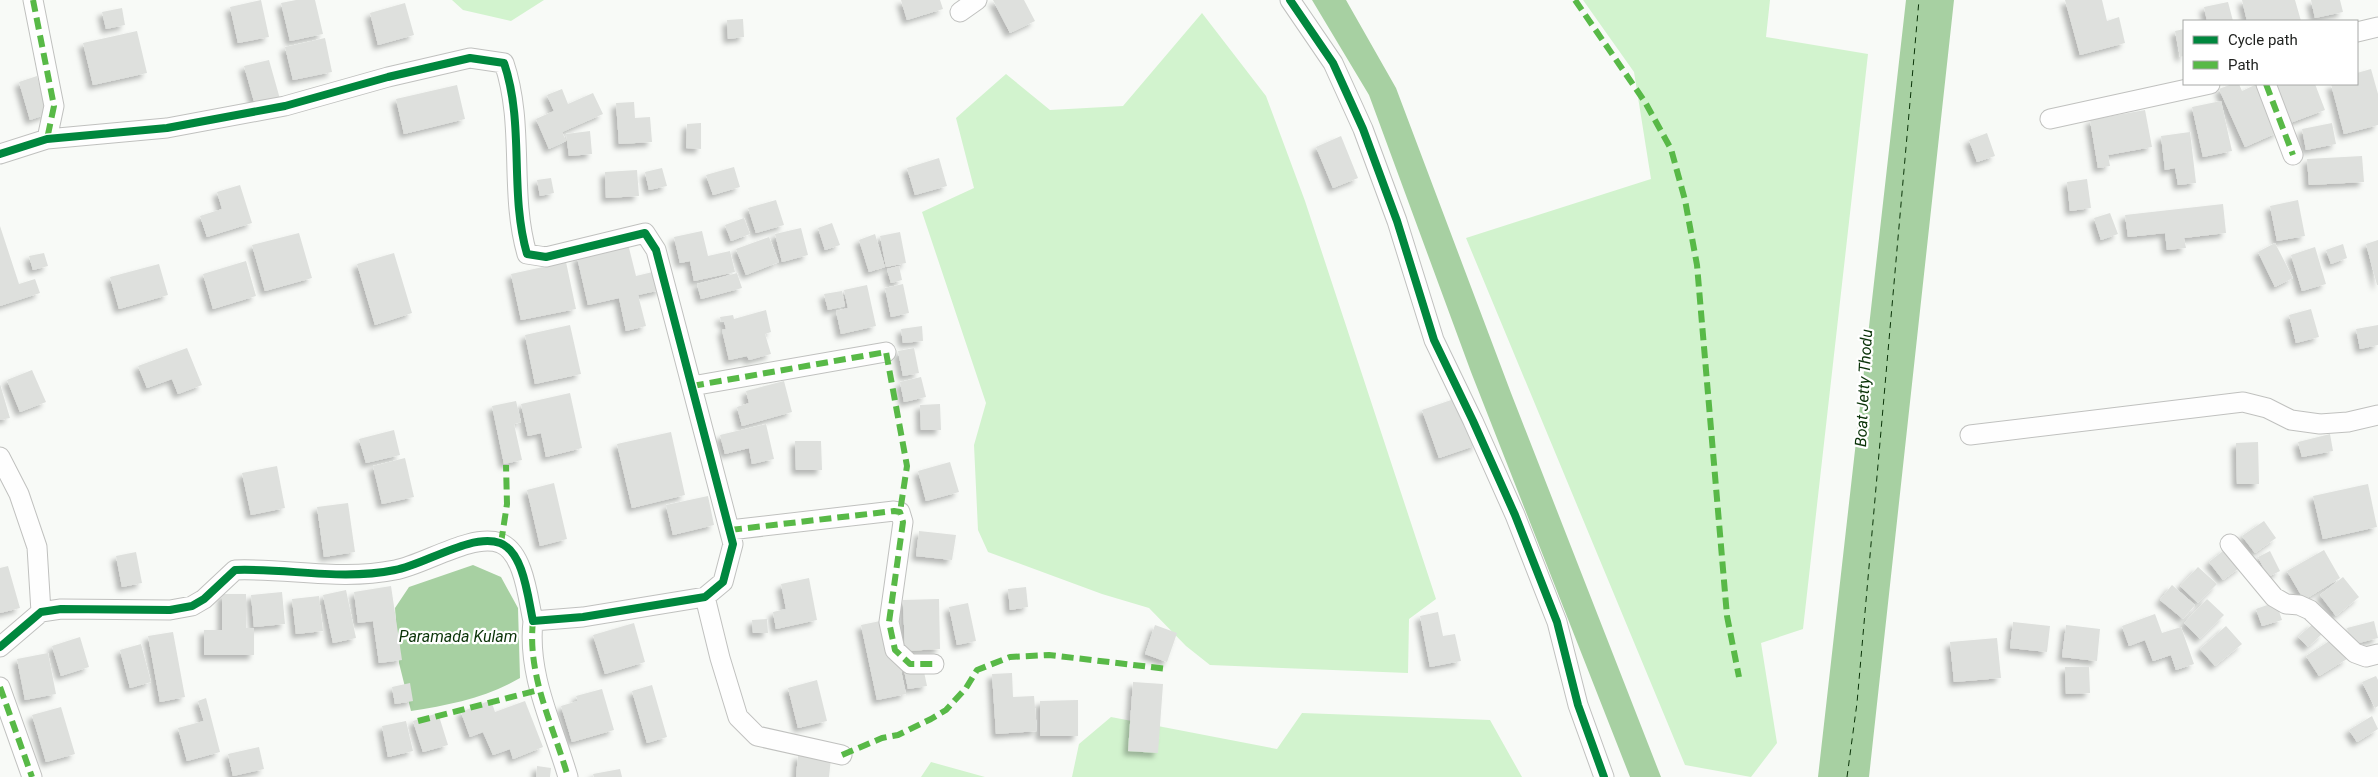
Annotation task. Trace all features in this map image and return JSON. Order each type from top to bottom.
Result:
[{"type":"street","points":[[33,0],[54,106],[47,139]]},
{"type":"street","points":[[960,12],[977,0]]},
{"type":"street","points":[[1290,0],[1333,63],[1364,129],[1397,222],[1434,340],[1511,506],[1557,622],[1578,706],[1604,777]]},
{"type":"street","points":[[2358,32],[2378,28]]},
{"type":"street","points":[[0,154],[47,139],[168,128],[285,106],[388,77],[470,58],[504,63],[511,83],[516,125],[522,235],[527,254],[546,256],[645,233],[656,250],[733,544],[723,582],[705,597],[583,617],[533,621]]},
{"type":"street","points":[[2050,118],[2205,85]]},
{"type":"street","points":[[2266,85],[2293,155]]},
{"type":"street","points":[[692,386],[886,352]]},
{"type":"street","points":[[1970,435],[2243,402],[2267,408],[2291,420],[2320,424],[2348,422],[2378,415]]},
{"type":"street","points":[[0,457],[19,494],[37,546],[41,612]]},
{"type":"street","points":[[730,530],[894,511],[900,512],[903,522],[889,622],[895,650],[910,664],[934,664]]},
{"type":"street","points":[[0,647],[41,612],[60,609],[170,610],[192,606],[204,599],[235,570],[351,575],[395,570],[477,542],[490,542],[505,546],[518,560],[533,621],[530,642],[540,690],[546,716],[568,777]]},
{"type":"street","points":[[2230,544],[2274,597],[2286,604],[2299,604],[2310,610],[2355,653],[2366,657],[2378,654]]},
{"type":"street","points":[[705,597],[720,658],[738,717],[757,736],[842,755]]},
{"type":"street","points":[[0,686],[32,777]]},
{"type":"shaded area","points":[[452,0],[544,0],[511,21],[463,10]]},
{"type":"shaded area","points":[[1583,0],[1770,0],[1766,37],[1868,54],[1803,629],[1761,643],[1777,743],[1751,777],[1685,765],[1466,238],[1651,179],[1634,72]]},
{"type":"shaded area","points":[[1202,13],[1266,96],[1305,201],[1436,599],[1409,619],[1408,673],[1210,665],[1186,646],[1149,608],[1102,594],[988,552],[978,530],[974,445],[986,403],[922,212],[974,188],[956,118],[1006,74],[1050,110],[1123,106]]},
{"type":"shaded area","points":[[1302,713],[1490,720],[1522,777],[1072,777],[1079,744],[1111,717],[1277,749]]},
{"type":"shaded area","points":[[931,762],[985,777],[921,777]]},
{"type":"water","points":[[1312,0],[1346,0],[1396,88],[1511,393],[1661,777],[1630,777],[1471,372],[1369,95]]},
{"type":"water","name":"Boat Jetty Thodu","points":[[1906,0],[1954,0],[1869,777],[1818,777]]},
{"type":"water","name":"Paramada Kulam","points":[[473,565],[501,577],[518,608],[520,678],[481,696],[411,711],[399,663],[395,608],[409,587]]},
{"type":"building","points":[[261,0],[269,37],[238,43],[230,7]]},
{"type":"building","points":[[296,0],[315,0],[323,34],[290,41],[281,3]]},
{"type":"building","points":[[901,0],[940,0],[943,9],[907,20]]},
{"type":"building","points":[[993,0],[1024,0],[1035,21],[1010,33]]},
{"type":"building","points":[[2065,0],[2102,0],[2107,21],[2119,17],[2125,43],[2080,55]]},
{"type":"building","points":[[2242,0],[2295,0],[2301,20],[2247,20]]},
{"type":"building","points":[[2311,0],[2340,0],[2343,12],[2315,18]]},
{"type":"building","points":[[2228,2],[2233,20],[2207,20],[2204,7]]},
{"type":"building","points":[[405,3],[414,35],[378,45],[370,13]]},
{"type":"building","points":[[122,8],[125,25],[106,29],[102,12]]},
{"type":"building","points":[[743,19],[744,37],[728,39],[727,20]]},
{"type":"building","points":[[2183,29],[2183,56],[2180,57],[2175,31]]},
{"type":"building","points":[[137,31],[147,73],[93,85],[83,43]]},
{"type":"building","points":[[325,38],[332,72],[293,80],[285,47]]},
{"type":"building","points":[[269,60],[280,99],[255,105],[244,66]]},
{"type":"building","points":[[2371,69],[2378,94],[2378,125],[2344,134],[2331,85],[2358,85],[2358,73]]},
{"type":"building","points":[[37,76],[47,114],[30,120],[19,82]]},
{"type":"building","points":[[457,85],[465,119],[404,134],[396,99]]},
{"type":"building","points":[[2229,85],[2239,85],[2242,91],[2257,85],[2279,132],[2245,147],[2219,89]]},
{"type":"building","points":[[2276,85],[2315,85],[2325,110],[2290,123]]},
{"type":"building","points":[[562,89],[568,104],[593,93],[603,114],[562,132],[566,141],[549,149],[536,119],[554,111],[547,95]]},
{"type":"building","points":[[2221,101],[2232,151],[2203,157],[2192,107]]},
{"type":"building","points":[[634,102],[635,118],[650,117],[652,142],[619,144],[616,103]]},
{"type":"building","points":[[2145,110],[2152,147],[2108,155],[2110,166],[2098,168],[2090,120]]},
{"type":"building","points":[[701,123],[701,149],[686,148],[687,124]]},
{"type":"building","points":[[2332,123],[2336,144],[2306,150],[2302,129]]},
{"type":"building","points":[[590,131],[592,154],[569,156],[566,134]]},
{"type":"building","points":[[2190,132],[2196,183],[2178,185],[2175,168],[2165,170],[2161,136]]},
{"type":"building","points":[[1987,133],[1995,156],[1977,162],[1969,140]]},
{"type":"building","points":[[1341,136],[1358,178],[1333,188],[1316,147]]},
{"type":"building","points":[[2362,156],[2364,182],[2309,185],[2307,159]]},
{"type":"building","points":[[939,158],[947,186],[915,195],[907,168]]},
{"type":"building","points":[[734,167],[740,187],[713,195],[706,175]]},
{"type":"building","points":[[662,168],[667,186],[649,190],[645,172]]},
{"type":"building","points":[[637,170],[639,196],[606,198],[605,172]]},
{"type":"building","points":[[551,178],[554,193],[540,196],[537,180]]},
{"type":"building","points":[[2087,179],[2091,208],[2070,211],[2067,182]]},
{"type":"building","points":[[240,185],[252,223],[207,237],[200,216],[222,209],[217,192]]},
{"type":"building","points":[[776,200],[784,225],[756,233],[748,208]]},
{"type":"building","points":[[2298,200],[2305,236],[2277,241],[2270,206]]},
{"type":"building","points":[[2223,204],[2226,233],[2184,238],[2186,248],[2167,250],[2165,233],[2128,237],[2125,215]]},
{"type":"building","points":[[2110,213],[2118,234],[2101,240],[2094,218]]},
{"type":"building","points":[[744,218],[750,234],[731,241],[725,225]]},
{"type":"building","points":[[832,223],[840,245],[825,250],[818,228]]},
{"type":"building","points":[[0,226],[19,284],[35,279],[40,293],[0,306]]},
{"type":"building","points":[[801,228],[808,255],[782,262],[775,234]]},
{"type":"building","points":[[702,231],[708,256],[730,251],[735,272],[694,281],[690,261],[680,263],[674,237]]},
{"type":"building","points":[[900,232],[906,263],[886,267],[880,236]]},
{"type":"building","points":[[299,233],[312,278],[265,291],[252,245]]},
{"type":"building","points":[[875,234],[885,267],[869,272],[859,240]]},
{"type":"building","points":[[769,237],[779,262],[746,275],[736,249]]},
{"type":"building","points":[[2378,240],[2378,285],[2377,285],[2366,244]]},
{"type":"building","points":[[2275,243],[2293,278],[2275,287],[2258,252]]},
{"type":"building","points":[[628,244],[636,276],[657,271],[661,290],[638,295],[646,326],[626,331],[619,298],[588,305],[577,257]]},
{"type":"building","points":[[2343,244],[2347,258],[2331,264],[2326,250]]},
{"type":"building","points":[[2315,247],[2326,284],[2302,291],[2291,255]]},
{"type":"building","points":[[44,253],[48,266],[33,270],[29,256]]},
{"type":"building","points":[[394,253],[412,313],[375,325],[357,264]]},
{"type":"building","points":[[246,261],[256,296],[213,309],[203,274]]},
{"type":"building","points":[[566,262],[576,309],[521,320],[511,274]]},
{"type":"building","points":[[159,264],[168,295],[119,309],[110,277]]},
{"type":"building","points":[[899,266],[902,280],[891,283],[887,269]]},
{"type":"building","points":[[737,273],[742,288],[701,299],[697,284]]},
{"type":"building","points":[[903,284],[909,313],[891,317],[885,288]]},
{"type":"building","points":[[867,285],[876,326],[841,334],[836,311],[848,308],[844,290]]},
{"type":"building","points":[[842,291],[845,306],[828,310],[824,294]]},
{"type":"building","points":[[2311,309],[2319,337],[2296,343],[2289,315]]},
{"type":"building","points":[[766,310],[771,332],[765,334],[771,354],[749,360],[747,356],[729,360],[722,330],[726,329],[724,321],[721,322],[720,317],[733,315],[734,319]]},
{"type":"building","points":[[570,325],[581,374],[535,384],[525,335]]},
{"type":"building","points":[[2378,325],[2378,345],[2360,349],[2356,329]]},
{"type":"building","points":[[922,326],[923,341],[903,343],[901,329]]},
{"type":"building","points":[[187,348],[202,385],[178,394],[172,379],[147,388],[138,366]]},
{"type":"building","points":[[914,348],[919,373],[903,376],[898,351]]},
{"type":"building","points":[[32,370],[46,402],[20,412],[7,380]]},
{"type":"building","points":[[921,377],[926,397],[904,402],[900,382]]},
{"type":"building","points":[[784,381],[792,412],[742,426],[737,407],[749,403],[746,391]]},
{"type":"building","points":[[0,384],[10,418],[0,420]]},
{"type":"building","points":[[570,393],[582,448],[546,457],[541,433],[528,436],[521,404]]},
{"type":"building","points":[[1460,397],[1477,445],[1439,458],[1422,410]]},
{"type":"building","points":[[516,401],[521,422],[514,424],[522,460],[504,464],[492,406]]},
{"type":"building","points":[[940,404],[941,430],[921,430],[920,405]]},
{"type":"building","points":[[766,424],[774,459],[752,464],[749,448],[725,454],[720,435]]},
{"type":"building","points":[[394,430],[400,455],[366,463],[359,439]]},
{"type":"building","points":[[671,432],[685,495],[632,508],[617,444]]},
{"type":"building","points":[[2330,434],[2333,451],[2302,457],[2298,442]]},
{"type":"building","points":[[795,441],[821,441],[822,470],[796,470]]},
{"type":"building","points":[[2258,442],[2259,484],[2237,484],[2236,443]]},
{"type":"building","points":[[405,458],[414,497],[382,504],[373,466]]},
{"type":"building","points":[[950,462],[959,492],[926,501],[918,471]]},
{"type":"building","points":[[277,466],[285,508],[251,515],[242,473]]},
{"type":"building","points":[[554,483],[567,539],[540,546],[527,490]]},
{"type":"building","points":[[2368,484],[2377,527],[2323,539],[2313,496]]},
{"type":"building","points":[[708,496],[714,525],[673,535],[666,505]]},
{"type":"building","points":[[348,503],[355,552],[324,557],[317,507]]},
{"type":"building","points":[[2264,521],[2276,538],[2255,553],[2242,536]]},
{"type":"building","points":[[919,531],[956,535],[952,560],[916,556]]},
{"type":"building","points":[[2227,548],[2242,566],[2223,580],[2209,562]]},
{"type":"building","points":[[2324,550],[2340,578],[2304,600],[2287,571]]},
{"type":"building","points":[[2270,551],[2280,571],[2268,577],[2258,557]]},
{"type":"building","points":[[136,552],[142,583],[122,587],[116,556]]},
{"type":"building","points":[[8,566],[20,608],[0,613],[0,568]]},
{"type":"building","points":[[2198,567],[2217,584],[2198,603],[2180,586]]},
{"type":"building","points":[[2343,577],[2359,597],[2336,616],[2320,595]]},
{"type":"building","points":[[809,578],[817,620],[776,629],[773,612],[786,609],[781,584]]},
{"type":"building","points":[[2172,585],[2195,605],[2183,619],[2160,600]]},
{"type":"building","points":[[391,586],[402,660],[379,663],[373,621],[358,623],[354,592]]},
{"type":"building","points":[[1026,587],[1028,607],[1010,610],[1008,589]]},
{"type":"building","points":[[346,590],[356,638],[333,643],[323,595]]},
{"type":"building","points":[[282,592],[285,624],[254,627],[251,595]]},
{"type":"building","points":[[222,594],[246,594],[246,628],[254,628],[254,655],[204,655],[204,630],[222,630]]},
{"type":"building","points":[[319,596],[323,631],[296,634],[292,599]]},
{"type":"building","points":[[939,599],[940,649],[905,651],[903,600]]},
{"type":"building","points":[[2207,599],[2224,615],[2200,639],[2184,623]]},
{"type":"building","points":[[2276,602],[2282,620],[2262,626],[2256,609]]},
{"type":"building","points":[[968,603],[976,641],[957,645],[949,607]]},
{"type":"building","points":[[1438,612],[1443,636],[1455,634],[1461,661],[1430,667],[1420,616]]},
{"type":"building","points":[[2155,614],[2162,633],[2181,627],[2194,664],[2176,670],[2171,655],[2153,661],[2145,640],[2129,646],[2122,626]]},
{"type":"building","points":[[767,619],[768,633],[753,633],[752,620]]},
{"type":"building","points":[[890,619],[906,694],[877,700],[861,625]]},
{"type":"building","points":[[2374,621],[2378,638],[2351,645],[2347,628]]},
{"type":"building","points":[[2013,622],[2050,626],[2047,652],[2010,648]]},
{"type":"building","points":[[634,623],[645,662],[605,674],[593,635]]},
{"type":"building","points":[[2314,623],[2323,633],[2308,647],[2298,637]]},
{"type":"building","points":[[1155,625],[1177,633],[1167,662],[1145,654]]},
{"type":"building","points":[[2066,625],[2100,629],[2097,661],[2062,657]]},
{"type":"building","points":[[2226,626],[2242,644],[2215,666],[2200,649]]},
{"type":"building","points":[[173,632],[185,697],[160,702],[148,636]]},
{"type":"building","points":[[80,637],[89,667],[61,676],[52,646]]},
{"type":"building","points":[[1997,638],[2001,678],[1954,682],[1950,642]]},
{"type":"building","points":[[2334,638],[2347,659],[2319,676],[2306,656]]},
{"type":"building","points":[[141,644],[151,682],[130,688],[120,650]]},
{"type":"building","points":[[48,653],[56,694],[25,700],[17,659]]},
{"type":"building","points":[[922,662],[927,686],[908,689],[903,665]]},
{"type":"building","points":[[2065,667],[2089,667],[2090,693],[2066,694]]},
{"type":"building","points":[[1012,673],[1013,697],[1034,696],[1037,731],[996,734],[992,674]]},
{"type":"building","points":[[2376,676],[2378,680],[2378,706],[2375,708],[2362,682]]},
{"type":"building","points":[[817,680],[827,721],[798,728],[788,688]]},
{"type":"building","points":[[1133,682],[1163,684],[1158,753],[1128,751]]},
{"type":"building","points":[[410,683],[413,701],[395,704],[392,687]]},
{"type":"building","points":[[652,685],[667,737],[647,743],[632,691]]},
{"type":"building","points":[[602,689],[614,730],[572,742],[561,706],[578,701],[576,696]]},
{"type":"building","points":[[206,698],[220,752],[187,761],[178,728],[204,721],[198,701]]},
{"type":"building","points":[[491,700],[495,712],[525,701],[543,747],[513,759],[510,749],[493,755],[483,732],[470,737],[461,712]]},
{"type":"building","points":[[1078,700],[1078,736],[1040,736],[1040,701]]},
{"type":"building","points":[[61,707],[75,754],[46,762],[32,715]]},
{"type":"building","points":[[438,713],[448,745],[423,752],[413,721]]},
{"type":"building","points":[[2372,716],[2378,729],[2357,742],[2349,730]]},
{"type":"building","points":[[406,721],[413,751],[388,757],[382,726]]},
{"type":"building","points":[[259,747],[264,769],[233,776],[228,754]]},
{"type":"building","points":[[798,755],[831,758],[829,777],[796,777]]},
{"type":"building","points":[[537,766],[551,768],[550,777],[536,777]]},
{"type":"building","points":[[620,769],[622,777],[594,777],[593,774]]},
{"type":"ferry route","points":[[1847,777],[1857,703],[1919,0]]},
{"type":"marked path","points":[[33,0],[54,106],[47,139]]},
{"type":"marked path","points":[[1575,0],[1645,102],[1671,149],[1685,200],[1697,265],[1727,616],[1739,677]]},
{"type":"marked path","points":[[2266,85],[2293,155]]},
{"type":"marked path","points":[[692,386],[886,352],[907,466],[900,512]]},
{"type":"marked path","points":[[501,543],[507,504],[506,465]]},
{"type":"marked path","points":[[730,530],[894,511],[900,512],[903,522],[889,622],[895,650],[910,664],[934,664]]},
{"type":"marked path","points":[[533,621],[532,641],[537,681],[568,777]]},
{"type":"marked path","points":[[842,755],[882,738],[898,735],[931,719],[946,710],[966,688],[977,670],[1010,657],[1049,655],[1168,669]]},
{"type":"marked path","points":[[0,687],[32,777]]},
{"type":"marked path","points":[[418,721],[539,690]]},
{"type":"cycle path","points":[[1290,0],[1333,63],[1363,129],[1397,221],[1434,340],[1515,515],[1557,622],[1578,705],[1604,777]]},
{"type":"cycle path","points":[[0,154],[47,139],[167,128],[285,106],[388,77],[470,58],[504,63],[514,110],[519,207],[527,254],[546,257],[645,233],[656,250],[733,544],[723,582],[705,597],[583,617],[533,621],[524,577],[515,556],[500,543],[488,541],[462,546],[407,567],[375,573],[335,574],[235,570],[204,599],[192,606],[170,610],[61,609],[41,612],[0,647]]}]
